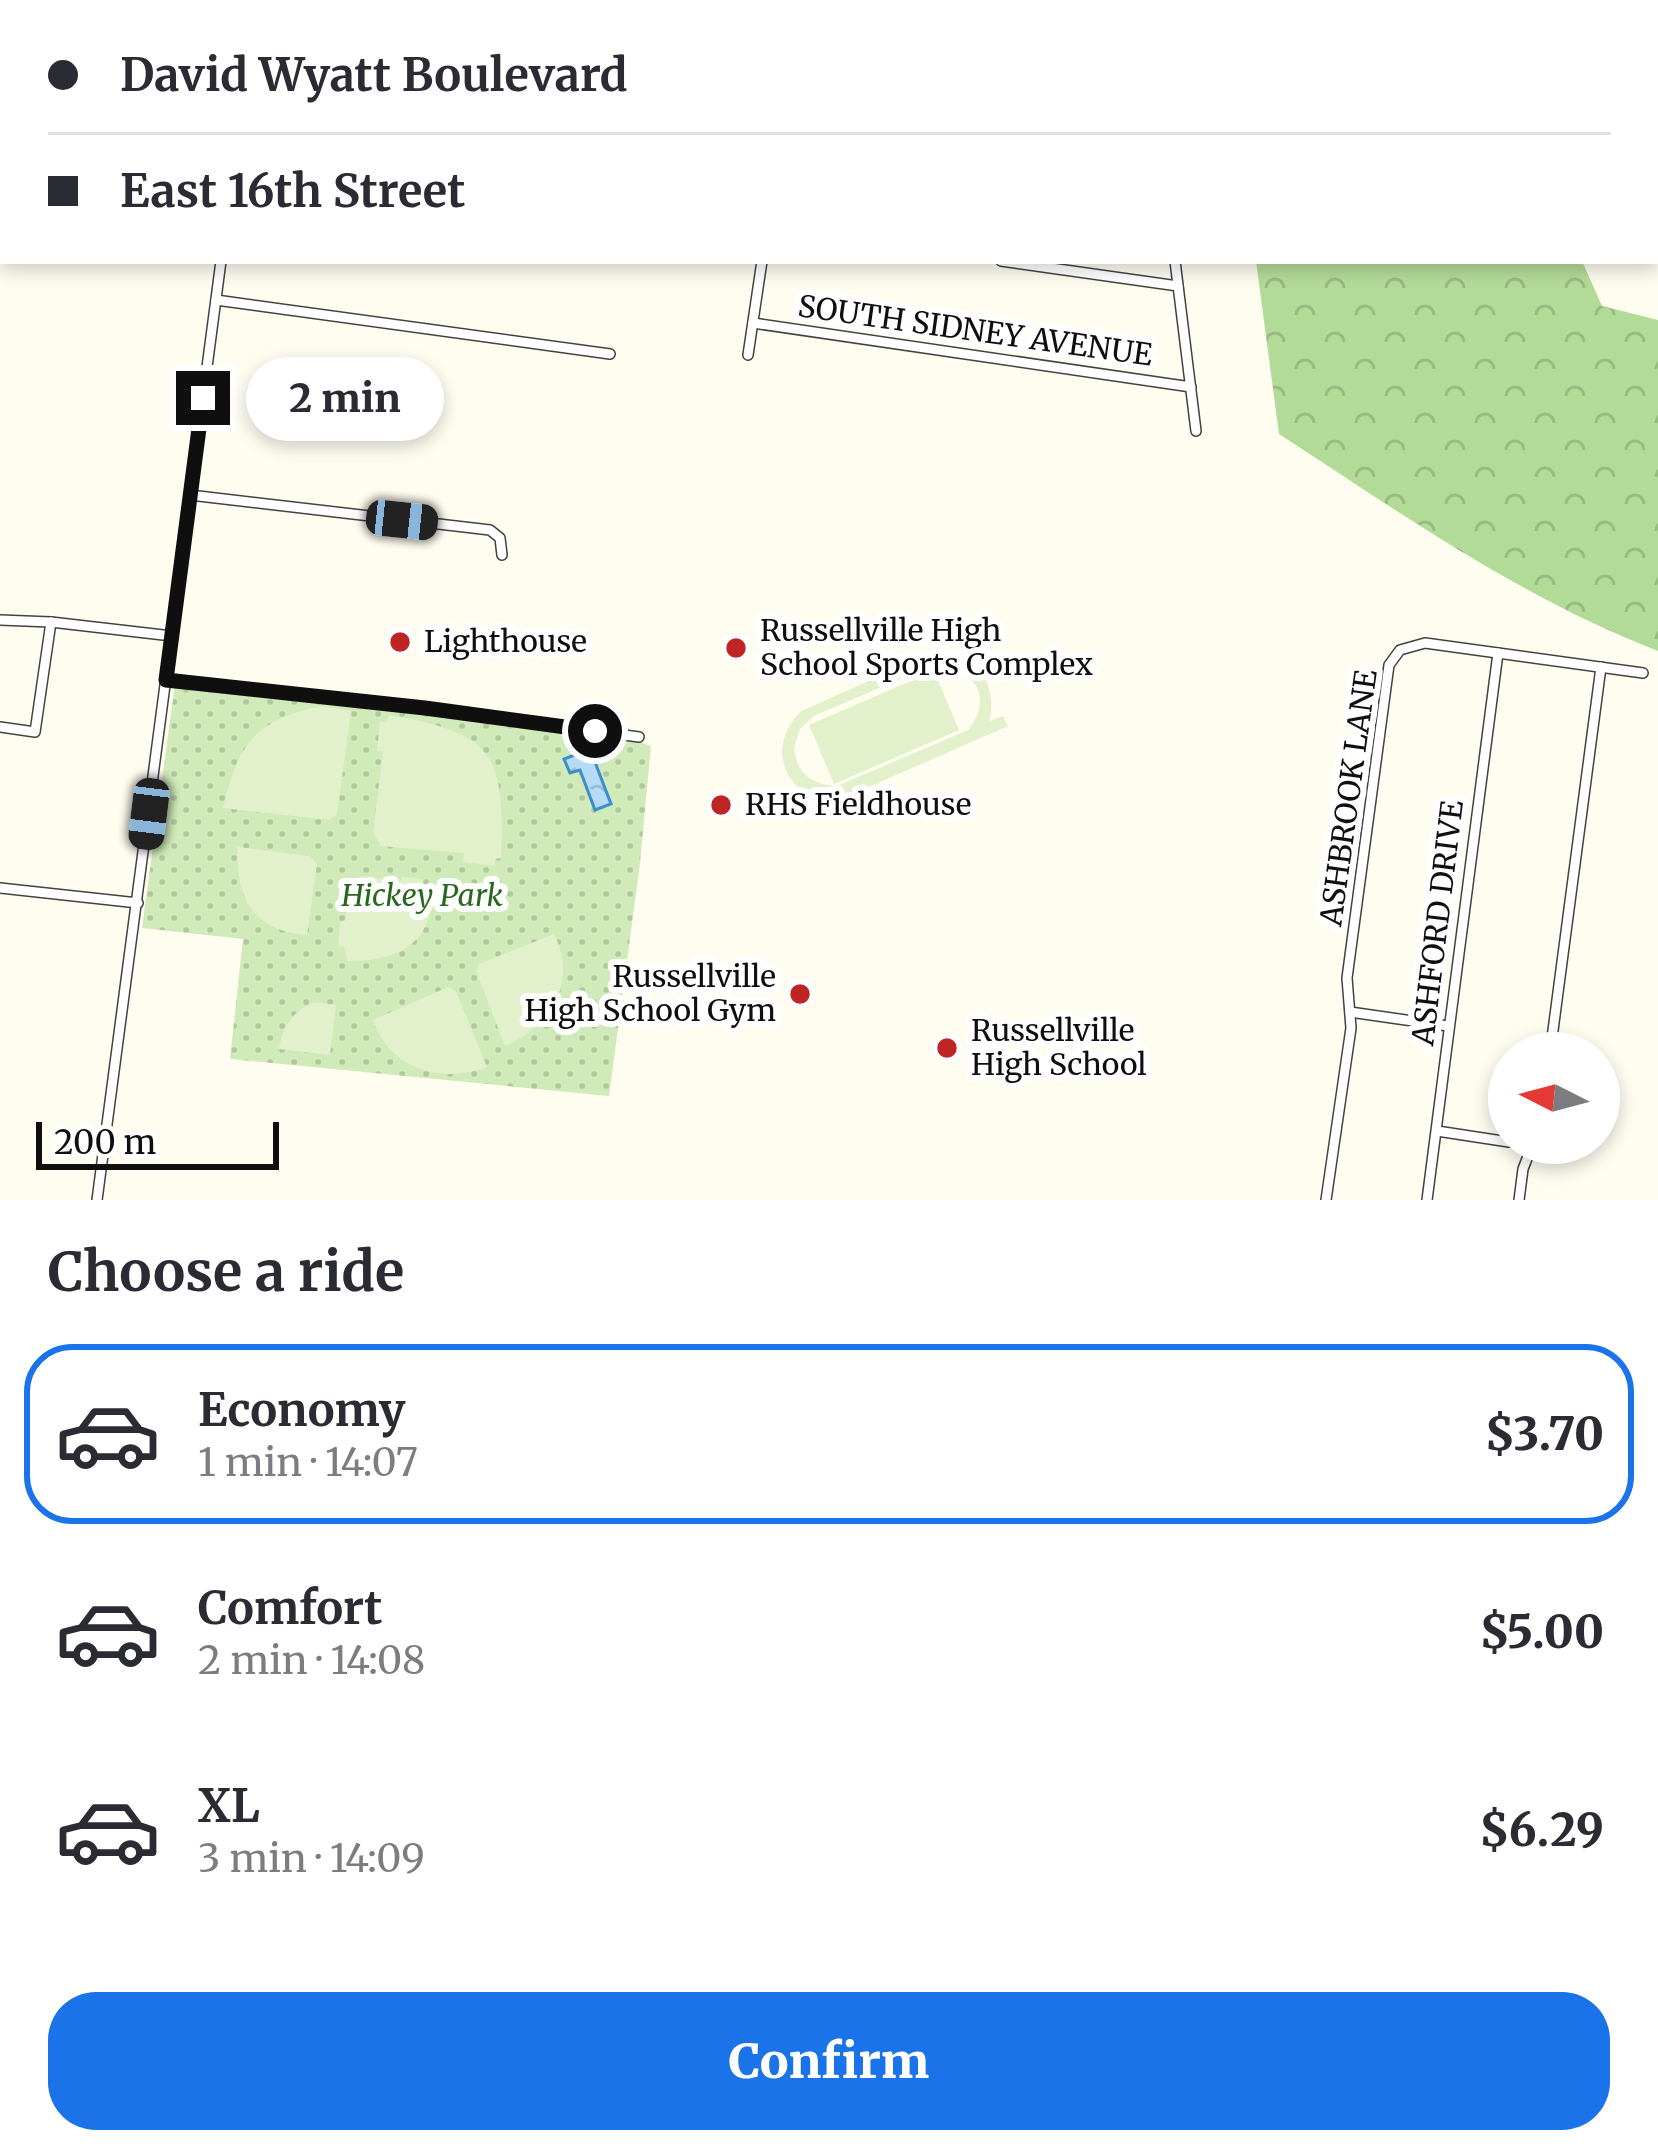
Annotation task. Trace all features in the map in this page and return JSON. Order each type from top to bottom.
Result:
[{"type":"street","points":[[97,1200],[220,264]]},
{"type":"street","points":[[748,356],[762,264]]},
{"type":"street","points":[[1021,264],[1178,286]]},
{"type":"street","points":[[1175,264],[1196,431]]},
{"type":"street","points":[[216,300],[610,354]]},
{"type":"street","name":"SOUTH SIDNEY AVENUE","points":[[753,323],[1191,387]]},
{"type":"street","points":[[190,495],[490,530],[500,538],[502,556]]},
{"type":"street","points":[[0,620],[172,636]]},
{"type":"street","points":[[0,727],[35,732],[51,622]]},
{"type":"street","name":"ASHBROOK LANE","points":[[1326,1200],[1350,1012],[1347,978],[1389,665],[1400,650],[1414,644],[1643,673]]},
{"type":"street","name":"ASHFORD DRIVE","points":[[1427,1200],[1498,653]]},
{"type":"street","points":[[1553,1032],[1601,667]]},
{"type":"street","points":[[166,680],[639,737]]},
{"type":"street","points":[[0,888],[138,902]]},
{"type":"street","points":[[1350,1012],[1448,1026]]},
{"type":"street","points":[[1437,1131],[1488,1138]]},
{"type":"street","points":[[1519,1200],[1525,1164]]},
{"type":"green space","points":[[1256,264],[1583,264],[1602,306],[1658,320],[1658,651],[1510,580],[1279,434]]},
{"type":"green space","points":[[957,656],[977,667],[991,696],[990,721],[1003,716],[1008,726],[821,808],[786,770],[782,750],[793,720],[801,711],[921,658]],"holes":[[[948,665],[979,691],[979,710],[968,730],[837,786],[820,783],[802,771],[794,748],[800,729],[814,716],[928,667]]]},
{"type":"green space","points":[[934,671],[959,730],[834,784],[809,725]]},
{"type":"green space","name":"Hickey Park","points":[[175,684],[635,740],[651,746],[609,1096],[230,1059],[243,939],[142,928]]},
{"type":"green space","points":[[322,706],[351,711],[337,815],[329,820],[223,808],[235,767],[253,738],[280,719]]},
{"type":"green space","points":[[389,715],[451,730],[486,754],[500,794],[501,858],[495,859],[495,866],[463,862],[464,853],[381,846],[373,833],[383,752],[377,751],[380,722],[386,722]]},
{"type":"green space","points":[[237,847],[310,856],[317,864],[307,935],[272,926],[251,908],[240,882]]},
{"type":"green space","points":[[361,876],[399,882],[402,877],[422,879],[422,887],[435,889],[432,908],[409,946],[383,957],[347,961],[345,947],[338,946],[340,922],[345,921],[352,881]]},
{"type":"green space","points":[[554,934],[563,969],[556,1000],[536,1027],[505,1046],[476,971],[479,964]]},
{"type":"green space","points":[[448,987],[456,991],[487,1067],[452,1074],[419,1069],[392,1051],[381,1037],[373,1020]]},
{"type":"green space","points":[[314,1002],[336,1005],[330,1055],[279,1049],[290,1021]]},
{"type":"water","points":[[590,749],[611,804],[595,810],[580,770],[570,773],[564,759]]},
{"type":"place","name":"Lighthouse","points":[[400,642]]},
{"type":"place","name":"Russellville High School Sports Complex","points":[[736,648]]},
{"type":"place","name":"RHS Fieldhouse","points":[[721,805]]},
{"type":"place","name":"Russellville High School Gym","points":[[800,994]]},
{"type":"place","name":"Russellville High School","points":[[947,1048]]},
{"type":"route","points":[[203,398],[166,680],[595,731]]}]
